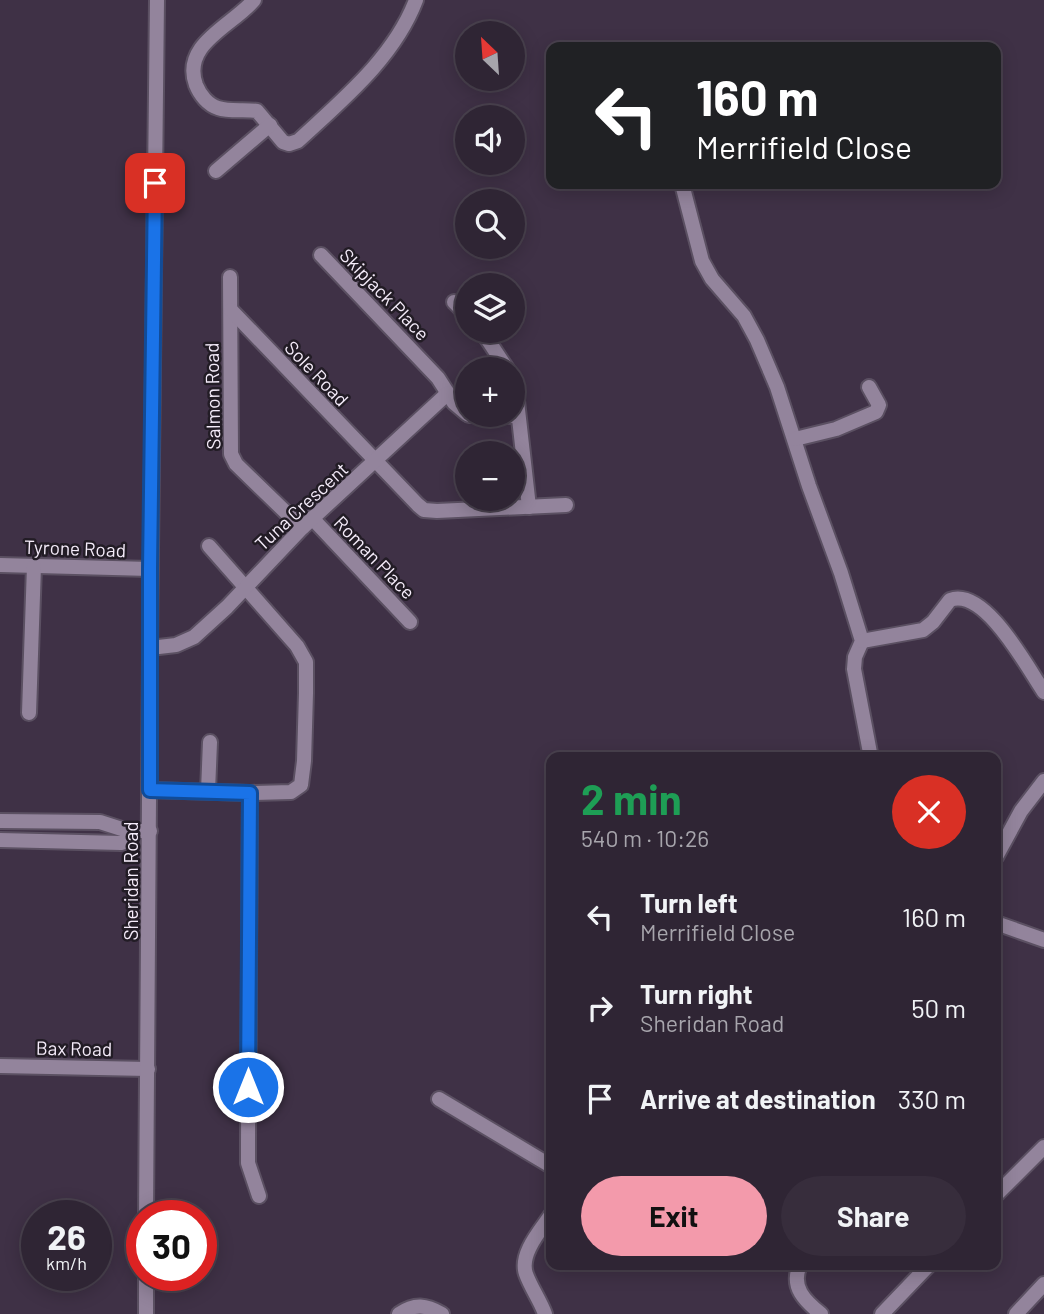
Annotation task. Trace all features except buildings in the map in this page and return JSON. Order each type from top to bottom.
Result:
[{"type":"street","name":"Sheridan Road","points":[[146,1200],[157,0]]},
{"type":"street","points":[[254,0],[201,49],[192,64],[193,76],[198,90],[211,104],[224,109],[257,111],[283,142],[289,144],[298,141],[380,60],[402,33],[416,0]]},
{"type":"street","points":[[216,171],[270,125]]},
{"type":"street","points":[[683,189],[702,261],[712,279],[744,316],[757,340],[795,439],[841,573],[862,641],[855,657],[854,669],[870,752]]},
{"type":"street","name":"Skipjack Place","points":[[321,255],[438,378],[448,393]]},
{"type":"street","name":"Salmon Road","points":[[230,277],[231,454],[236,464],[307,523]]},
{"type":"street","name":"Sole Road","points":[[231,310],[425,510],[437,512],[566,505]]},
{"type":"street","points":[[795,439],[836,429],[876,412],[879,405],[869,387]]},
{"type":"street","points":[[448,393],[455,404]]},
{"type":"street","name":"Tuna Crescent","points":[[150,649],[176,645],[194,637],[307,523],[448,393]]},
{"type":"street","points":[[519,427],[529,507]]},
{"type":"street","name":"Roman Place","points":[[307,523],[410,622]]},
{"type":"street","points":[[150,790],[281,793],[291,792],[301,785],[306,693],[306,662],[303,653],[209,546]]},
{"type":"street","name":"Tyrone Road","points":[[0,565],[150,569]]},
{"type":"street","points":[[29,713],[34,566]]},
{"type":"street","points":[[862,641],[915,633],[933,622],[950,600],[969,600],[987,612],[1044,692]]},
{"type":"street","points":[[208,791],[210,742]]},
{"type":"street","points":[[1001,848],[1021,811],[1044,781]]},
{"type":"street","points":[[250,793],[248,1163],[259,1196]]},
{"type":"street","points":[[0,821],[100,822],[128,831],[150,831]]},
{"type":"street","points":[[0,840],[121,843],[128,839],[128,831]]},
{"type":"street","points":[[1001,925],[1044,940]]},
{"type":"street","name":"Bax Road","points":[[0,1066],[148,1069]]},
{"type":"street","points":[[439,1099],[546,1163]]},
{"type":"street","points":[[1001,1185],[1044,1147]]},
{"type":"street","points":[[545,1314],[525,1272],[524,1264],[534,1240],[546,1222]]},
{"type":"street","points":[[799,1270],[796,1279],[800,1294],[821,1314]]},
{"type":"street","points":[[882,1314],[924,1270]]},
{"type":"street","points":[[1016,1314],[1044,1284]]},
{"type":"street","points":[[146,1291],[146,1314]]},
{"type":"street","points":[[399,1314],[418,1306],[428,1306],[442,1314]]},
{"type":"route","points":[[155,183],[150,790],[250,793],[248,1087]]}]
